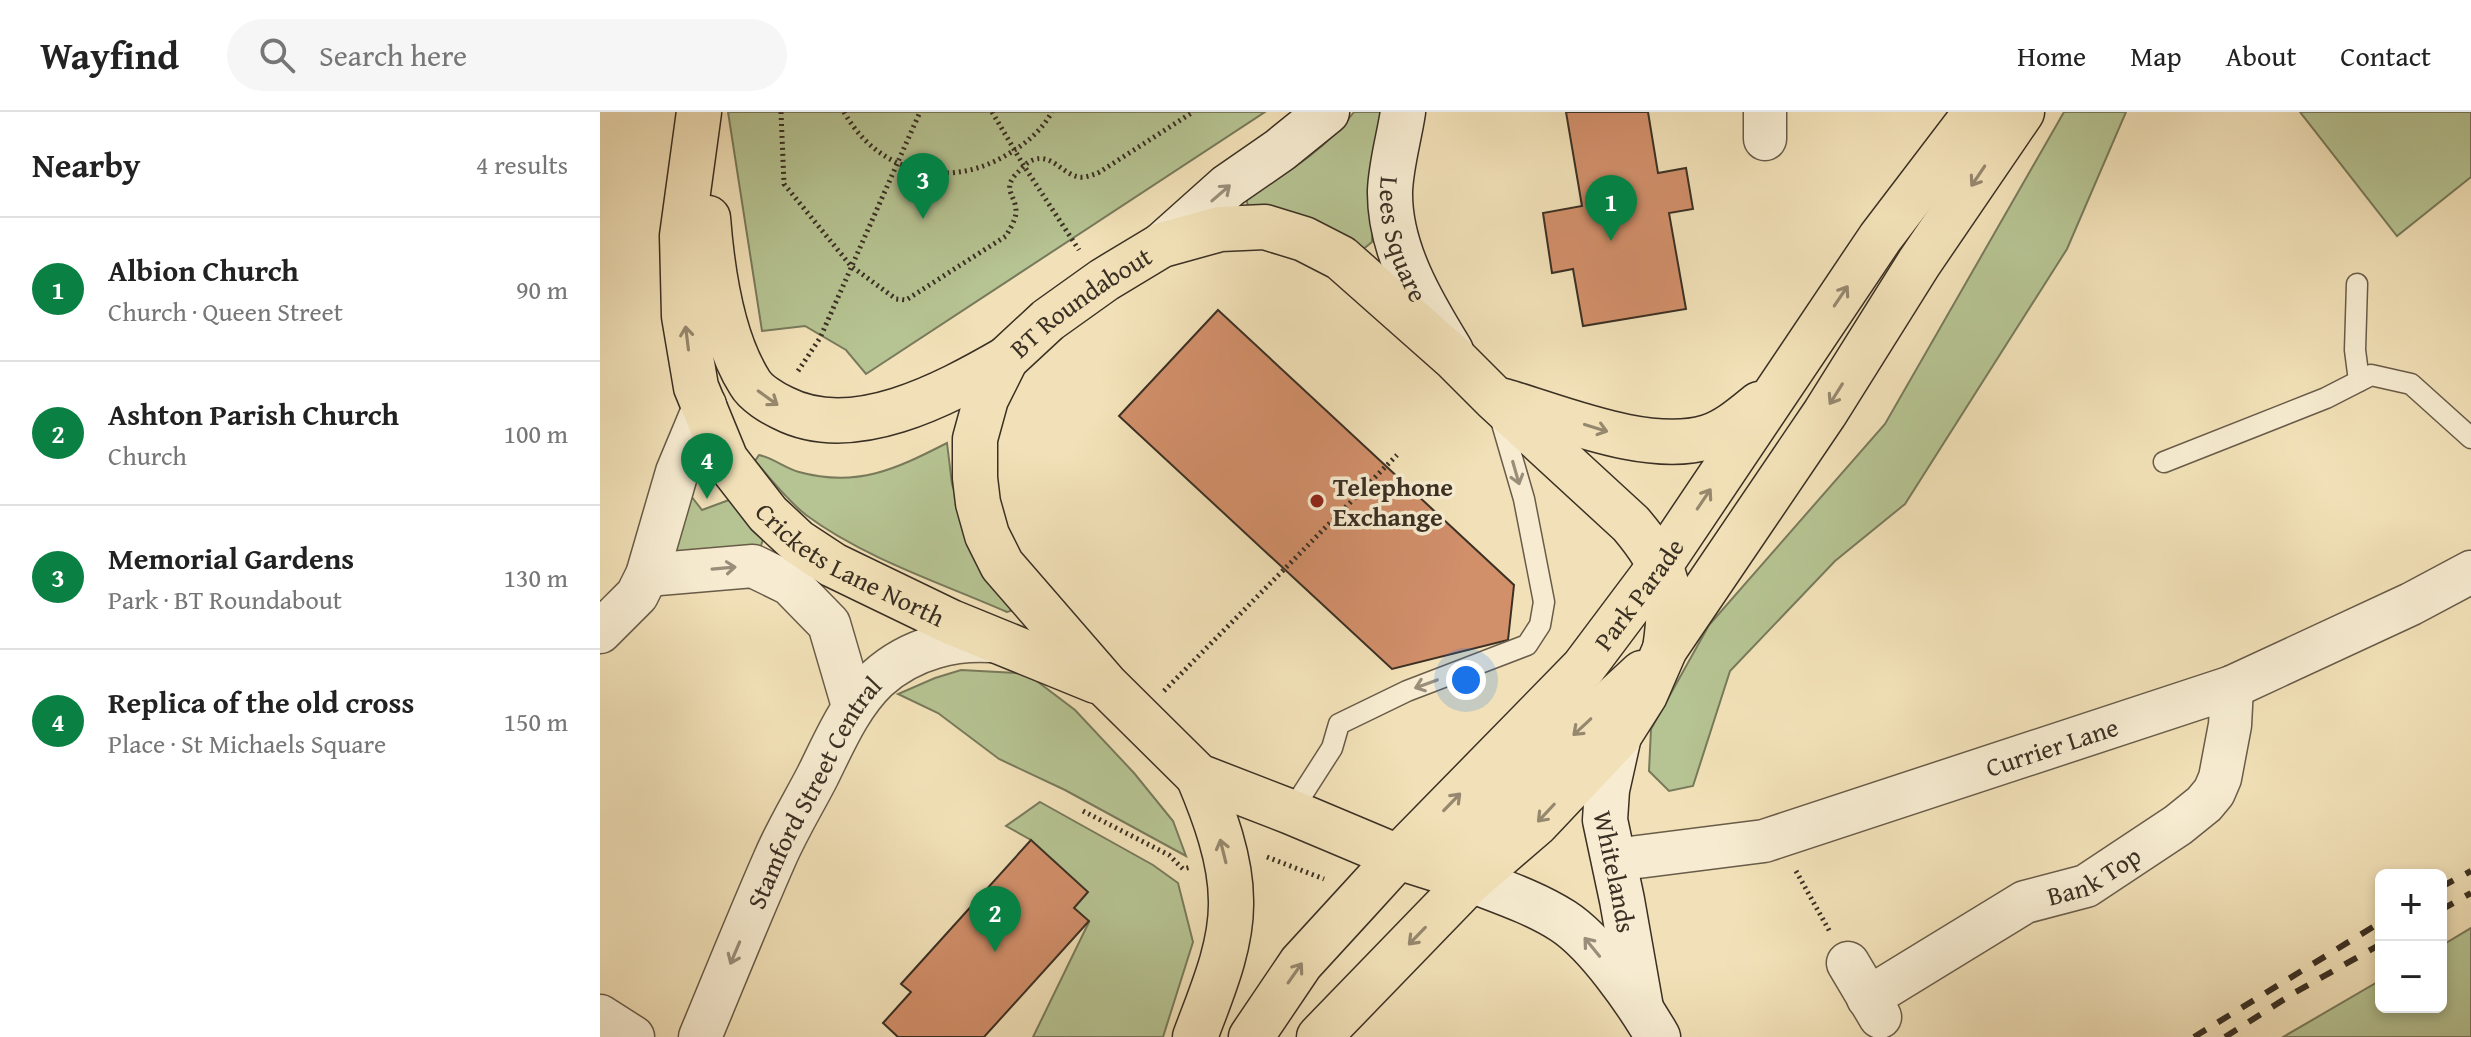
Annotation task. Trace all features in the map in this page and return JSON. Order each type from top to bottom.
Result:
[{"type":"highway","name":"Crickets Lane North","points":[[699,112],[712,269],[733,348],[751,385],[775,405],[797,416],[825,421],[852,421],[911,406],[965,383],[1006,359]]},
{"type":"highway","name":"Crickets Lane North","points":[[699,112],[682,236],[684,316],[696,387],[726,460],[768,514],[798,542],[833,565],[951,622],[1106,685]]},
{"type":"highway","name":"Park Parade","points":[[1251,1037],[1301,963],[1398,857],[1570,685],[1661,564],[1880,238],[1976,112]]},
{"type":"highway","name":"Park Parade","points":[[1319,1037],[1471,880],[1537,823],[1619,736],[1645,695],[1663,652],[1825,413],[1919,263],[2022,112]]},
{"type":"highway","name":"BT Roundabout","points":[[1471,880],[1398,857],[1198,776],[1106,685],[1002,565],[987,535],[978,503],[975,439],[986,399],[1006,359],[1048,320],[1104,280],[1162,245],[1220,229],[1265,227],[1304,239],[1341,258],[1454,358],[1616,508],[1650,546],[1661,564],[1669,590],[1670,615],[1663,652]]},
{"type":"highway","points":[[1494,398],[1616,434],[1667,443],[1709,437],[1729,427],[1781,383]]},
{"type":"highway","points":[[1398,857],[1429,855],[1460,841],[1663,652]]},
{"type":"highway","points":[[1195,1037],[1216,980],[1231,903],[1230,882],[1218,832],[1198,776]]},
{"type":"main road","points":[[1162,245],[1228,186],[1327,112]]},
{"type":"main road","name":"Lees Square","points":[[1403,112],[1390,190],[1391,212],[1403,259],[1454,358]]},
{"type":"main road","name":"Whitelands","points":[[1619,736],[1607,790],[1605,820],[1649,1022]]},
{"type":"main road","name":"Whitelands","points":[[1471,880],[1529,903],[1583,935],[1649,1022]]},
{"type":"street","points":[[1396,156],[1427,112]]},
{"type":"street","points":[[600,632],[637,595],[647,575],[677,472],[705,405]]},
{"type":"street","points":[[647,575],[753,566],[790,584],[829,624],[853,706]]},
{"type":"street","name":"Currier Lane","points":[[1614,860],[1764,841],[2232,687],[2411,604],[2471,572]]},
{"type":"street","name":"Stamford Street Central","points":[[700,1037],[776,855],[853,706],[878,679],[926,649],[980,639],[1006,642]]},
{"type":"street","name":"Bank Top","points":[[1865,993],[2025,902],[2086,886],[2178,825],[2204,804],[2220,778],[2230,725],[2232,687]]},
{"type":"street","points":[[600,1016],[633,1037]]},
{"type":"lane","points":[[2357,284],[2355,350],[2359,381]]},
{"type":"lane","points":[[2164,462],[2326,398],[2371,375],[2411,384],[2471,438]]},
{"type":"lane","points":[[1291,812],[1332,748],[1339,724],[1407,691],[1527,645],[1540,625],[1544,602],[1524,499],[1494,398]]},
{"type":"path","points":[[781,112],[784,184],[851,266],[896,299],[906,300],[1006,236],[1017,210],[1009,187],[1011,179],[1034,159],[1049,159],[1082,177],[1098,173],[1193,112]]},
{"type":"path","points":[[844,112],[863,138],[884,155],[923,173],[968,171],[992,163],[1031,139],[1052,112]]},
{"type":"path","points":[[820,338],[920,112]]},
{"type":"path","points":[[992,112],[1064,228]]},
{"type":"path","points":[[1139,716],[1397,455]]},
{"type":"path","points":[[1083,811],[1169,855],[1183,869]]},
{"type":"path","points":[[1256,854],[1327,881]]},
{"type":"path","points":[[1793,866],[1865,993]]},
{"type":"green space","points":[[728,112],[1265,112],[866,374],[846,350],[805,326],[762,331]]},
{"type":"green space","points":[[1354,112],[1381,112],[1370,183],[1372,242],[1362,250],[1249,210],[1246,198],[1318,149]]},
{"type":"green space","points":[[2064,112],[2126,112],[2067,249],[1905,504],[1835,561],[1730,671],[1693,786],[1669,791],[1649,771],[1651,729],[1709,625],[1885,424]]},
{"type":"green space","points":[[2300,112],[2471,112],[2471,177],[2397,236]]},
{"type":"green space","points":[[947,443],[952,484],[966,526],[1014,610],[1007,612],[853,544],[806,515],[755,461],[759,455],[799,472],[839,478],[858,477],[893,468]]},
{"type":"green space","points":[[691,496],[702,510],[729,500],[764,537],[759,551],[672,554]]},
{"type":"green space","points":[[961,670],[1017,673],[1034,679],[1075,710],[1134,773],[1173,821],[1186,856],[1065,790],[999,759],[938,713],[898,694]]},
{"type":"green space","points":[[1040,802],[1153,865],[1178,883],[1193,942],[1163,1037],[1033,1037],[1089,922],[1074,908],[1031,840],[1006,826]]},
{"type":"green space","points":[[2471,928],[2471,1037],[2283,1037],[2375,983],[2375,1013],[2447,1013],[2447,942]]},
{"type":"building","points":[[1566,112],[1648,112],[1658,173],[1686,168],[1693,209],[1669,213],[1686,309],[1583,326],[1573,269],[1552,273],[1543,213],[1582,206]]},
{"type":"building","name":"Telephone Exchange","points":[[1218,310],[1514,585],[1508,640],[1392,669],[1119,416]]},
{"type":"building","points":[[1031,840],[1088,892],[1074,908],[1089,921],[984,1037],[898,1037],[883,1023],[911,992],[901,984]]},
{"type":"railway","points":[[2447,884],[2471,871]]},
{"type":"railway","points":[[2447,907],[2471,893]]},
{"type":"railway","points":[[2194,1037],[2375,926]]},
{"type":"railway","points":[[2225,1037],[2375,947]]},
{"type":"place","name":"Memorial Gardens","points":[[923,219]]},
{"type":"place","name":"Albion Church","points":[[1611,241]]},
{"type":"place","name":"Replica of the old cross","points":[[707,499]]},
{"type":"place","name":"Telephone Exchange","points":[[1317,501]]},
{"type":"place","name":"Ashton Parish Church","points":[[995,952]]}]
